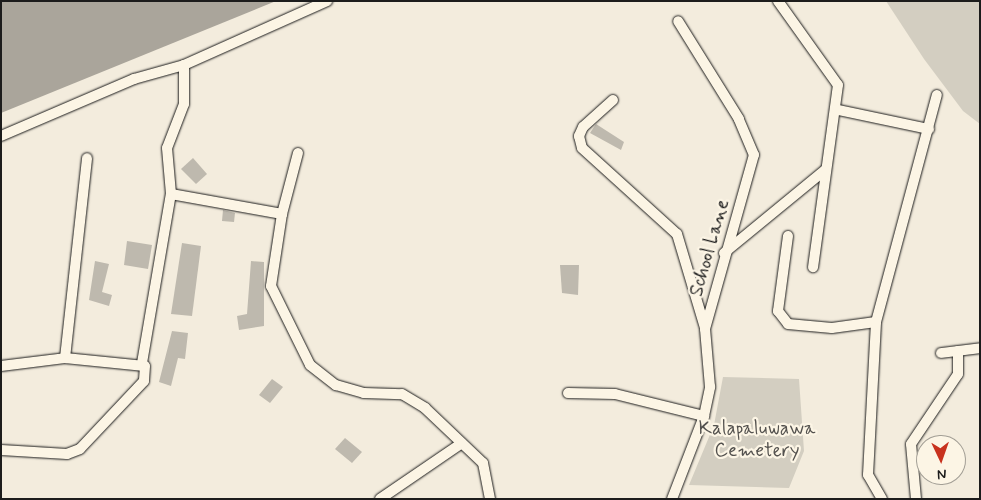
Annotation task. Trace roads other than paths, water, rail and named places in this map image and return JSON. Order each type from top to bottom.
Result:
[{"type":"street","points":[[1,136],[134,79],[184,65],[327,1]]},
{"type":"street","points":[[778,1],[838,84],[838,110],[825,170],[813,267]]},
{"type":"street","name":"School Lane","points":[[672,499],[704,416],[710,387],[705,329],[724,253],[754,156],[739,119],[678,21]]},
{"type":"street","points":[[1,450],[67,454],[80,449],[144,381],[142,363],[171,194],[167,148],[184,104],[184,65]]},
{"type":"street","points":[[882,499],[868,475],[876,322],[937,95]]},
{"type":"street","points":[[613,100],[583,127],[579,136],[582,148],[677,234],[705,329]]},
{"type":"street","points":[[838,110],[929,129]]},
{"type":"street","points":[[298,153],[282,214],[271,286],[310,365],[336,385],[364,394],[402,394],[462,443],[483,463],[490,499]]},
{"type":"street","points":[[65,358],[87,158]]},
{"type":"street","points":[[724,253],[825,170]]},
{"type":"street","points":[[171,194],[282,214]]},
{"type":"street","points":[[788,236],[778,312],[788,324],[832,328],[876,322]]},
{"type":"street","points":[[941,353],[980,348]]},
{"type":"street","points":[[916,499],[911,444],[958,374],[958,351]]},
{"type":"street","points":[[1,366],[65,358],[142,363]]},
{"type":"street","points":[[568,394],[616,394],[704,416]]},
{"type":"street","points":[[380,499],[462,443]]},
{"type":"park label","name":"Kalapaluwawa Cemetery","points":[[757,440]]}]
